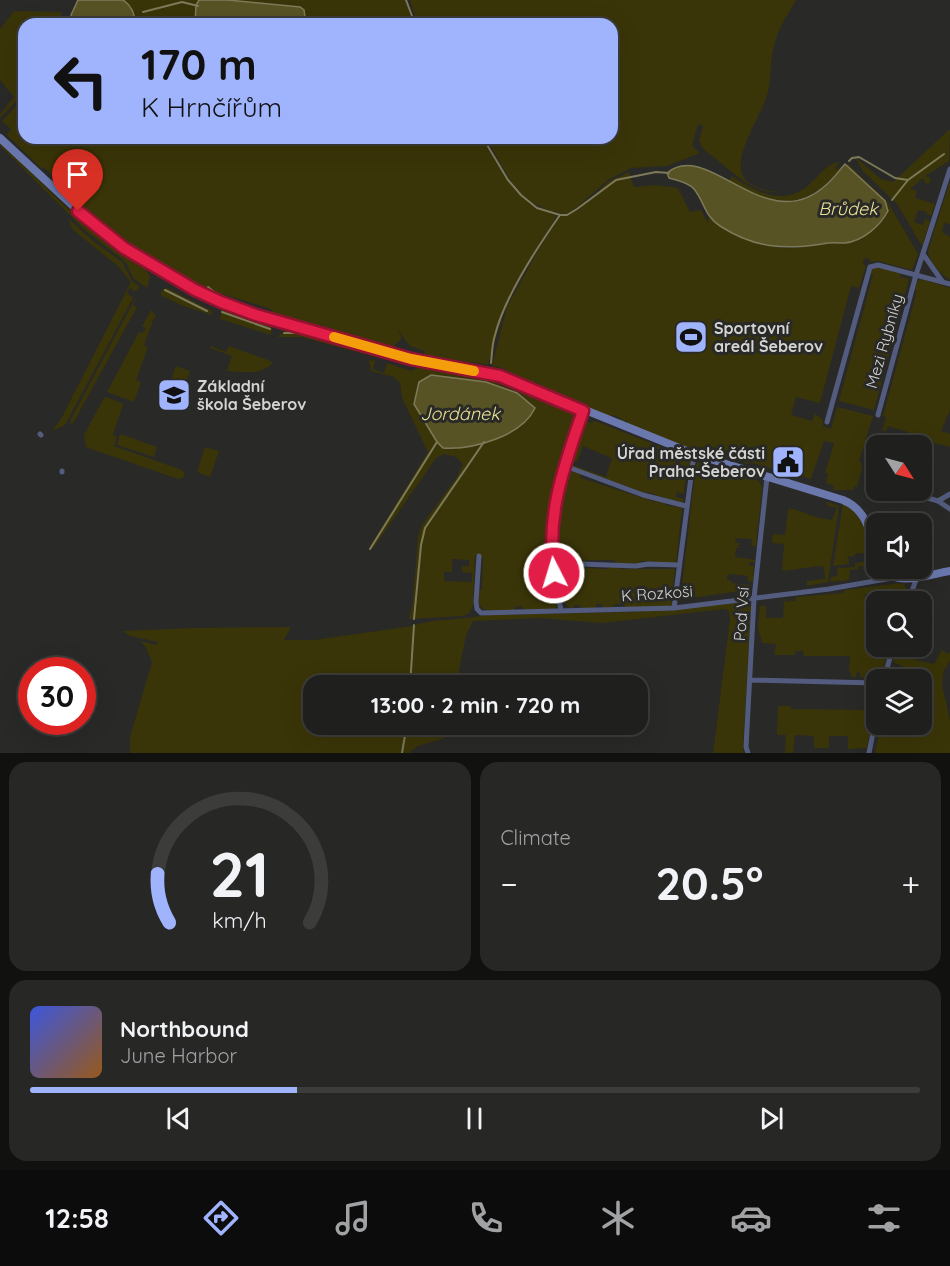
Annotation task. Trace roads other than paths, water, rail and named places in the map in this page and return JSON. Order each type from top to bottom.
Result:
[{"type":"street","points":[[0,138],[98,229],[141,259],[207,297],[256,315],[411,359],[500,376],[694,454],[852,504],[866,523]]},
{"type":"street","name":"Mezi Rybníky","points":[[878,415],[916,275],[950,169]]},
{"type":"street","points":[[923,254],[942,282]]},
{"type":"street","points":[[827,422],[868,268],[878,265],[916,275]]},
{"type":"street","name":"Mezi Rybníky","points":[[916,275],[950,284]]},
{"type":"street","points":[[561,610],[552,563],[552,524],[557,491],[583,411]]},
{"type":"street","points":[[674,608],[694,454]]},
{"type":"street","points":[[565,466],[643,495],[686,506]]},
{"type":"street","name":"Pod Vsí","points":[[748,753],[746,747],[754,598],[767,477]]},
{"type":"street","points":[[938,501],[950,494]]},
{"type":"street","points":[[932,499],[950,509]]},
{"type":"street","name":"K Rozkoši","points":[[479,556],[476,602],[479,612],[674,608],[716,601],[829,589],[886,579]]},
{"type":"street","points":[[552,563],[626,566],[679,565]]},
{"type":"street","points":[[932,574],[950,571]]},
{"type":"street","points":[[751,680],[866,683]]},
{"type":"street","points":[[869,753],[873,735]]},
{"type":"water","points":[[78,0],[123,0],[132,10],[134,18],[72,18],[71,15]]},
{"type":"water","points":[[199,0],[228,0],[300,7],[304,10],[305,18],[195,18],[196,5]]},
{"type":"water","name":"Brůdek","points":[[845,164],[885,201],[888,211],[876,227],[852,242],[795,247],[757,243],[720,226],[708,214],[691,187],[669,178],[667,173],[683,166],[701,168],[760,196],[782,201],[804,199],[826,185]]},
{"type":"water","name":"Jordánek","points":[[431,375],[486,382],[517,393],[535,408],[529,418],[519,426],[495,439],[468,447],[443,448],[414,404],[419,382]]},
{"type":"waterway","points":[[406,0],[413,18]]},
{"type":"waterway","points":[[143,12],[182,2],[198,6]]},
{"type":"waterway","points":[[487,144],[508,180],[521,195],[537,208],[560,215],[567,215],[577,209],[616,180],[656,172],[669,173]]},
{"type":"waterway","points":[[892,200],[908,180],[944,154]]},
{"type":"waterway","points":[[849,161],[859,157],[895,178],[908,180]]},
{"type":"waterway","points":[[491,363],[494,338],[506,305],[532,258],[560,215]]},
{"type":"waterway","points":[[208,287],[218,295]]},
{"type":"waterway","points":[[165,290],[207,311]]},
{"type":"waterway","points":[[222,312],[270,329]]},
{"type":"waterway","points":[[307,325],[325,329]]},
{"type":"waterway","points":[[284,333],[294,333]]},
{"type":"waterway","points":[[370,549],[437,442]]},
{"type":"waterway","points":[[414,619],[421,545],[425,528],[484,442]]},
{"type":"waterway","points":[[411,675],[414,625]]},
{"type":"waterway","points":[[402,753],[405,735]]},
{"type":"place","name":"Sportovní areál Šeberov","points":[[691,337]]},
{"type":"place","name":"Základní škola Šeberov","points":[[174,395]]},
{"type":"place","name":"Úřad městské části Praha-Šeberov","points":[[788,462]]}]
